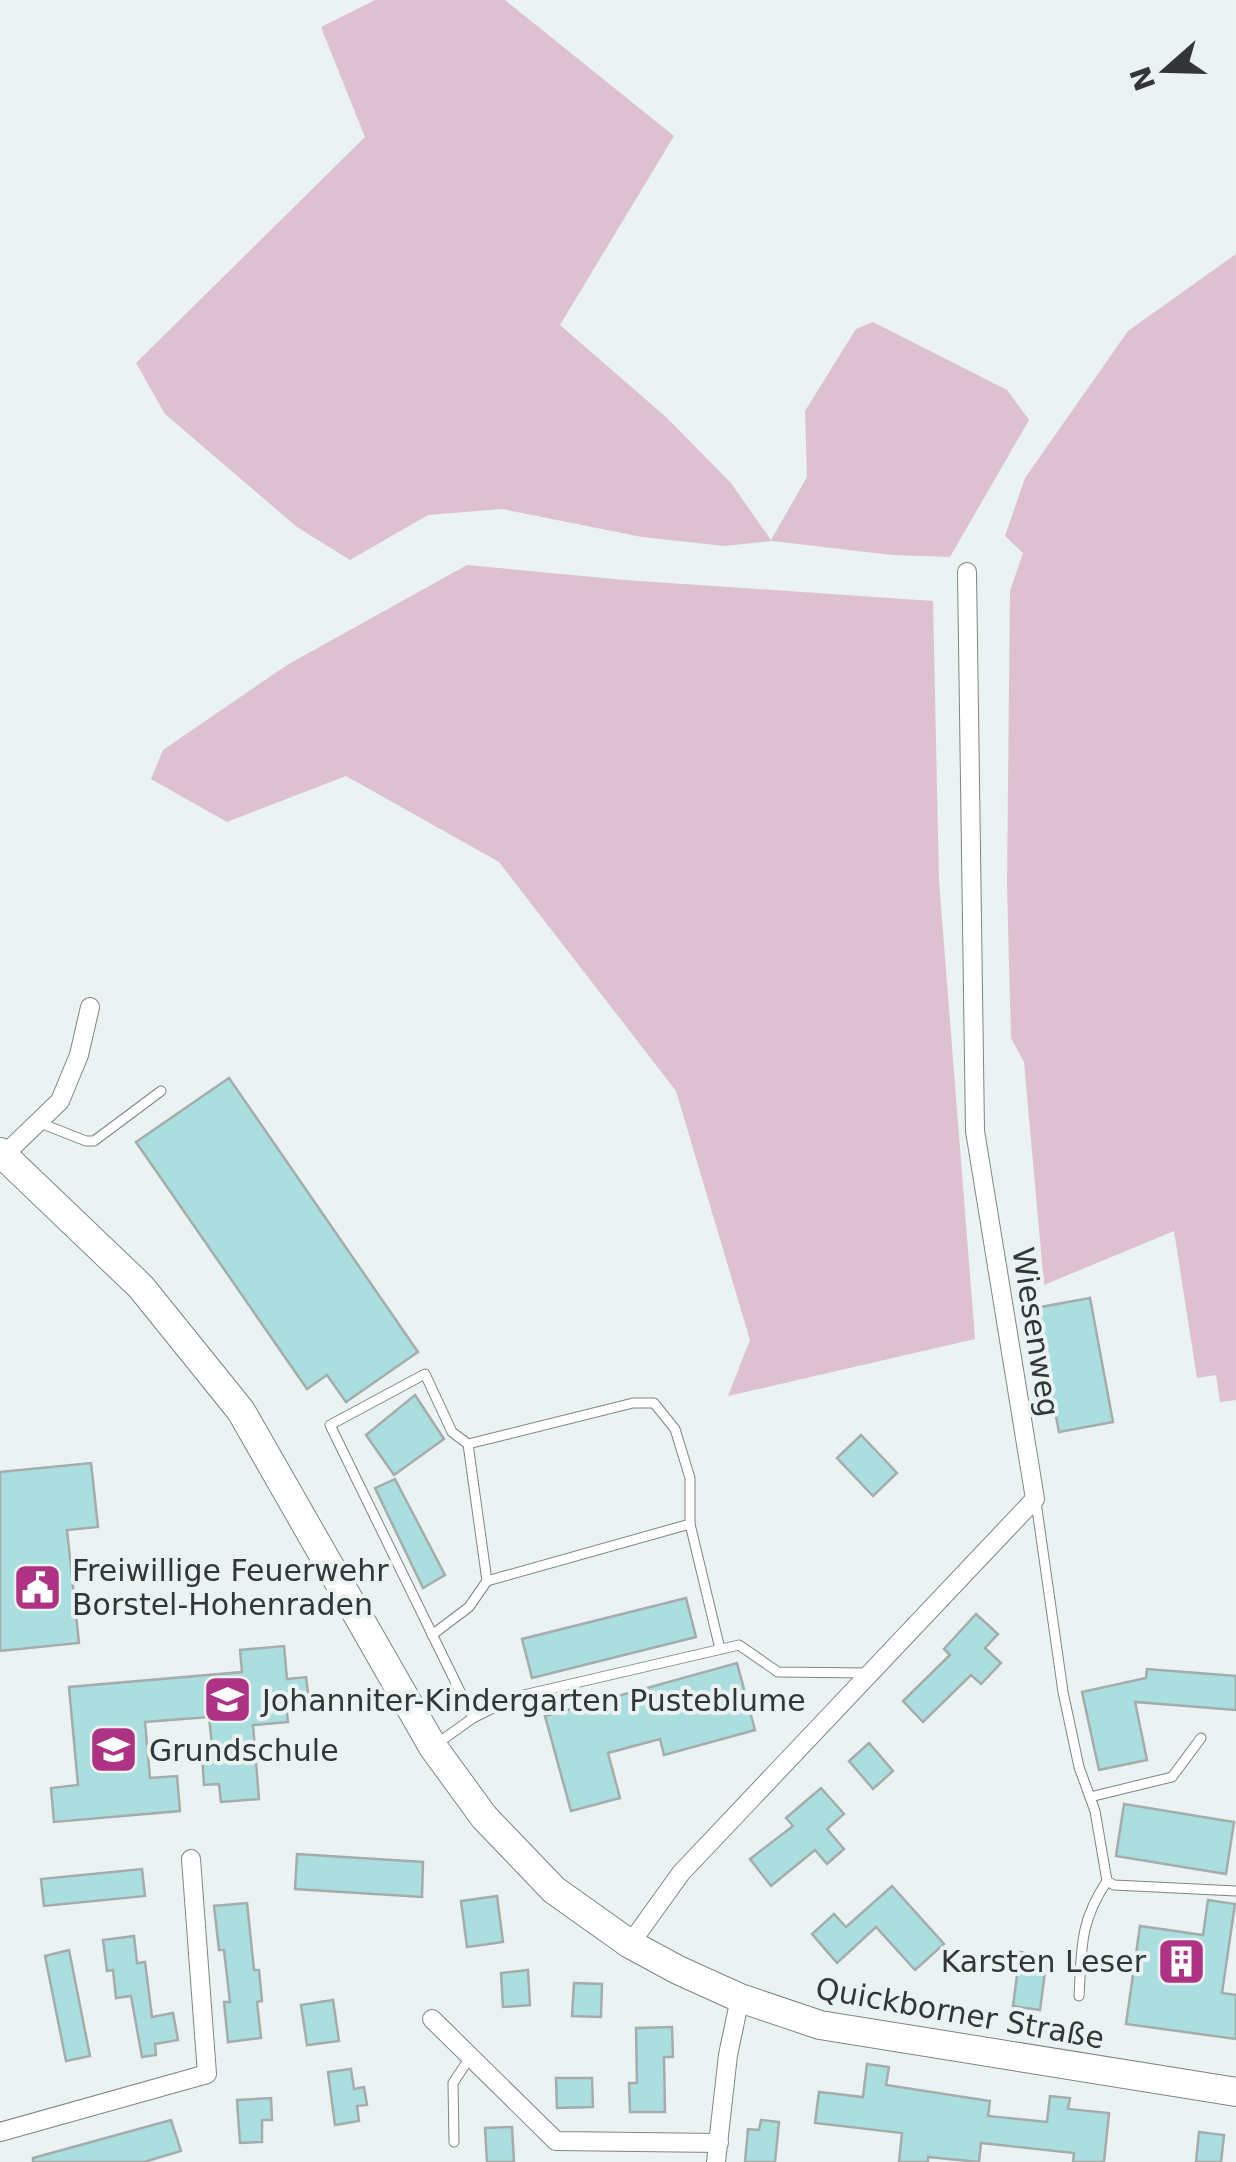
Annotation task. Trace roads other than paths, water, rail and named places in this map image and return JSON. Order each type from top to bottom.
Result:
[{"type":"main road","name":"Quickborner Straße","points":[[2,1154],[141,1287],[241,1411],[432,1747],[484,1817],[554,1890],[630,1944],[678,1970],[740,1998],[820,2025],[1236,2092]]},
{"type":"street","name":"Wiesenweg","points":[[967,572],[975,1131],[1035,1500]]},
{"type":"street","points":[[2,1154],[40,1123],[60,1100],[79,1054],[90,1007]]},
{"type":"street","points":[[630,1944],[681,1873],[1035,1500]]},
{"type":"street","points":[[0,2132],[207,2074],[191,1859]]},
{"type":"street","points":[[432,2019],[556,2141],[717,2153],[728,2055],[740,1998]]},
{"type":"lane","points":[[40,1123],[86,1142],[94,1141],[161,1090]]},
{"type":"lane","points":[[473,1718],[330,1425],[425,1374],[452,1432],[468,1444],[486,1582]]},
{"type":"lane","points":[[468,1444],[633,1403],[654,1403],[675,1429],[690,1478],[690,1524],[720,1649]]},
{"type":"lane","points":[[1035,1500],[1063,1692],[1079,1768],[1104,1854],[1107,1881],[1090,1907],[1083,1939],[1079,1996]]},
{"type":"lane","points":[[432,1635],[469,1607],[486,1582],[690,1524]]},
{"type":"lane","points":[[432,1747],[473,1718],[515,1697],[739,1645],[778,1672],[870,1674]]},
{"type":"lane","points":[[1090,1797],[1172,1776],[1200,1738]]},
{"type":"lane","points":[[1107,1881],[1236,1891]]},
{"type":"lane","points":[[454,2142],[453,2083],[470,2056]]},
{"type":"place","name":"Freiwillige Feuerwehr Borstel-Hohenraden","points":[[37,1587]]},
{"type":"place","name":"Johanniter-Kindergarten Pusteblume","points":[[227,1700]]},
{"type":"place","name":"Grundschule","points":[[114,1750]]},
{"type":"place","name":"Karsten Leser","points":[[1181,1961]]}]
